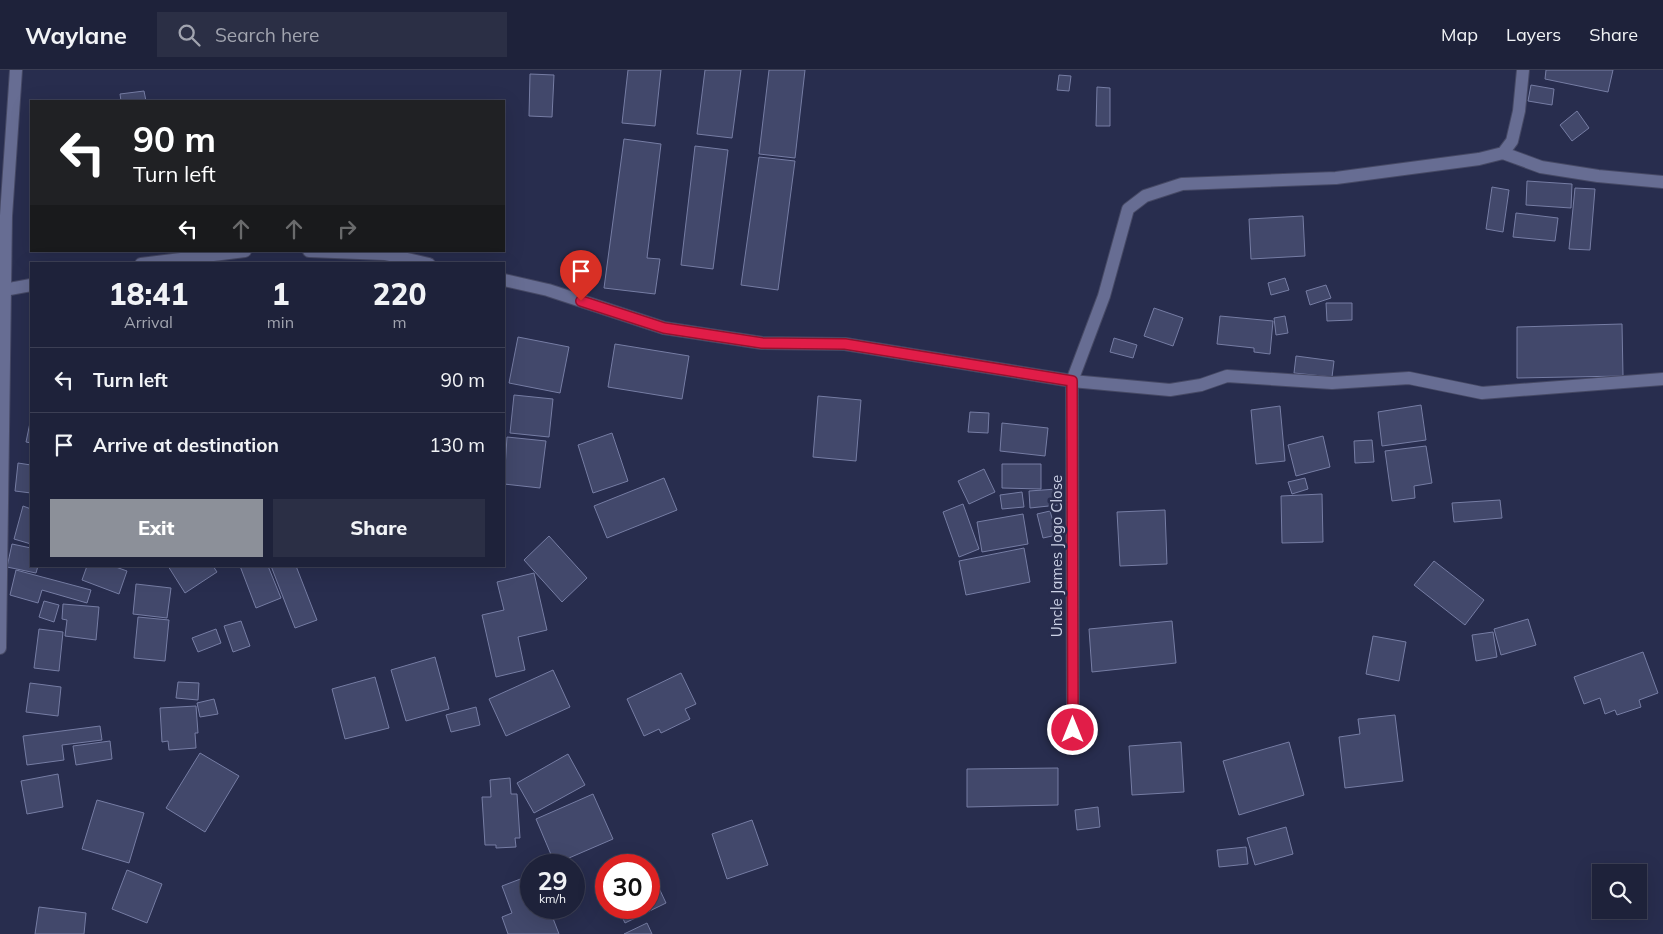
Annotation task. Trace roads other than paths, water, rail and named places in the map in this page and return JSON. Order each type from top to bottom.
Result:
[{"type":"street","points":[[0,648],[4,290],[3,215],[16,70]]},
{"type":"street","points":[[1072,381],[1104,296],[1128,209],[1145,196],[1182,184],[1336,178],[1479,159],[1502,153],[1512,142],[1519,111],[1523,70]]},
{"type":"street","points":[[1502,153],[1541,167],[1598,176],[1663,182]]},
{"type":"street","points":[[158,262],[237,252]]},
{"type":"street","points":[[334,252],[385,254],[420,262]]},
{"type":"street","points":[[505,280],[548,290],[664,328],[762,343],[845,344],[1072,381],[1170,390],[1201,385],[1227,376],[1332,383],[1409,378],[1482,393],[1663,379]]},
{"type":"street","points":[[4,290],[30,285]]},
{"type":"street","name":"Uncle James Jogo Close","points":[[1072,381],[1073,730]]}]
